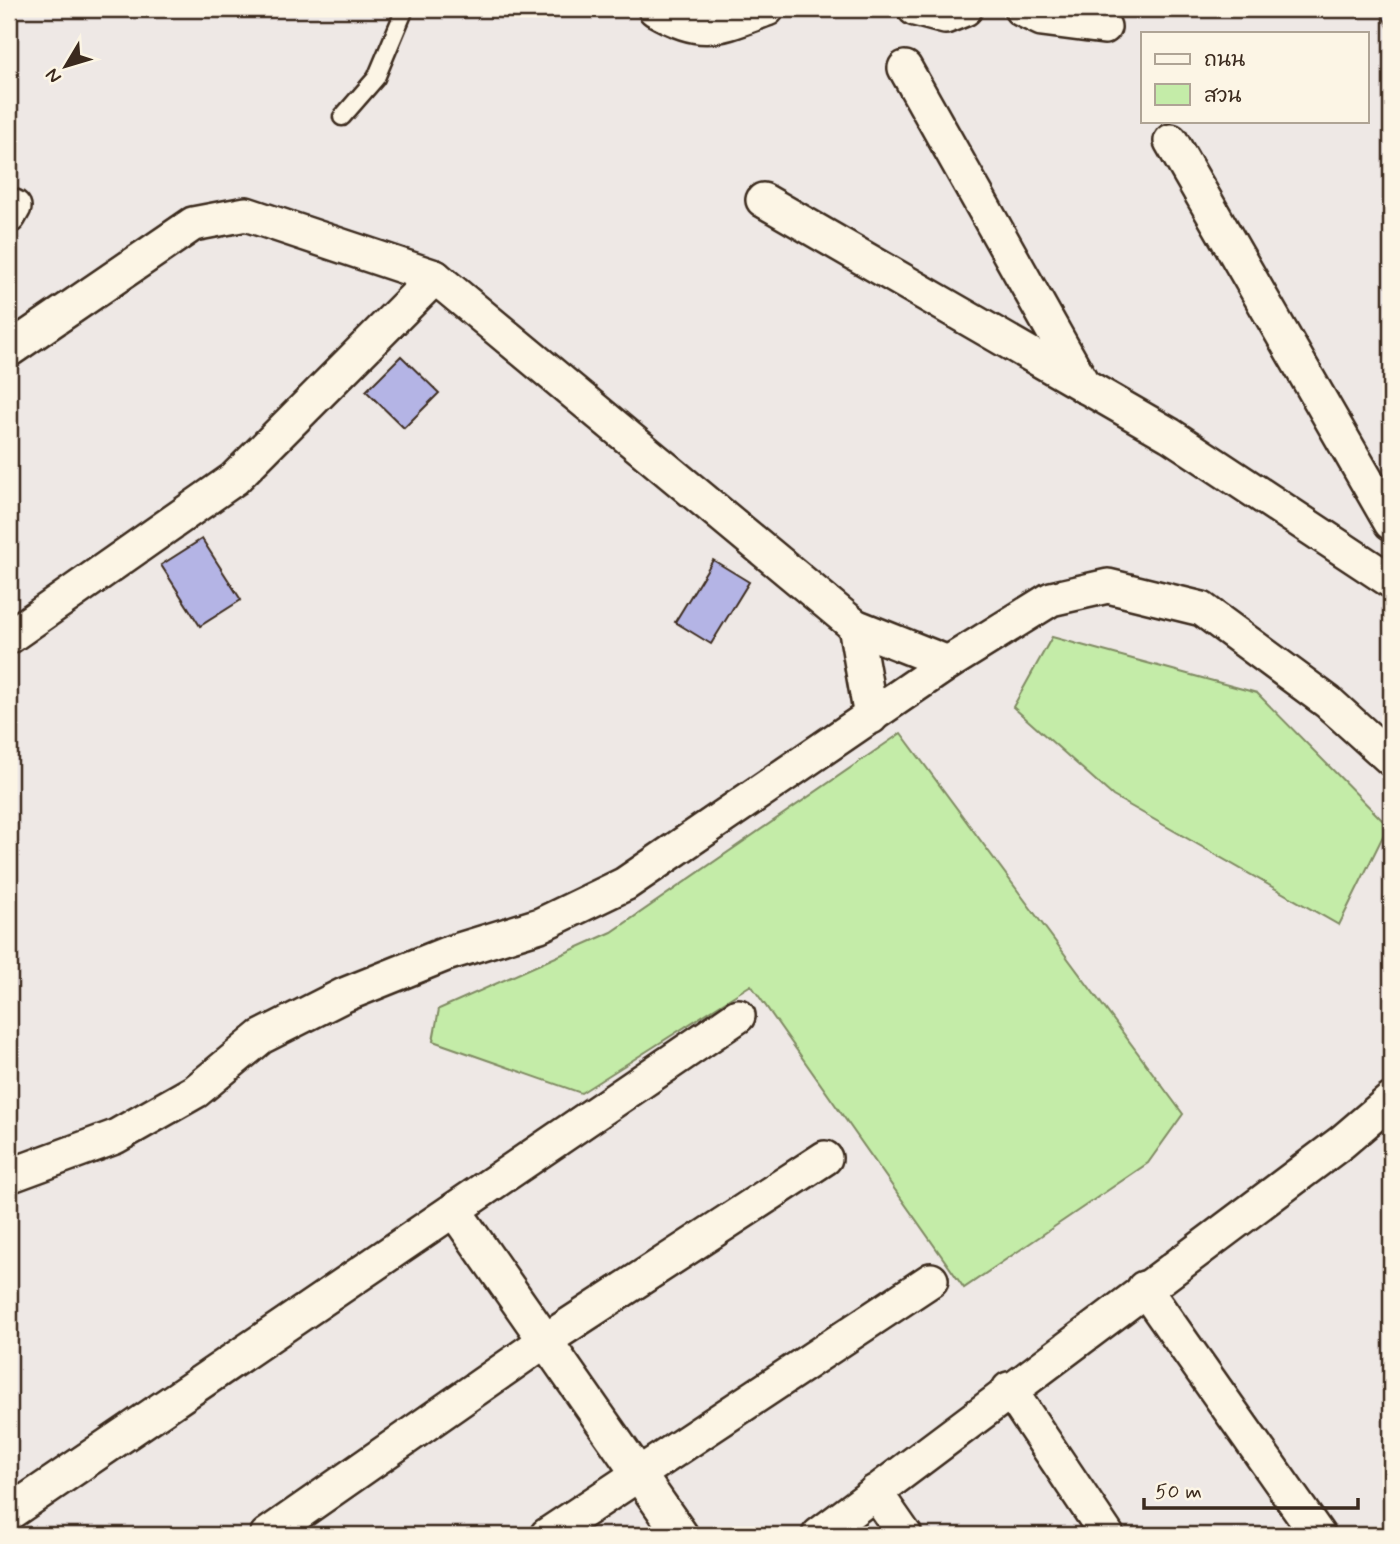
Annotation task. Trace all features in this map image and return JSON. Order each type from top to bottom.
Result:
[{"type":"street","points":[[655,9],[682,25],[718,27],[767,9]]},
{"type":"street","points":[[915,9],[945,16],[965,9]]},
{"type":"street","points":[[1021,9],[1042,19],[1104,27]]},
{"type":"street","points":[[905,68],[1084,386]]},
{"type":"street","points":[[1171,141],[1391,523]]},
{"type":"street","points":[[763,200],[1170,435],[1391,581]]},
{"type":"street","points":[[9,205],[14,207],[9,216]]},
{"type":"street","points":[[9,351],[193,224],[246,214],[435,277],[855,626],[948,663]]},
{"type":"street","points":[[9,637],[234,479],[435,277]]},
{"type":"street","points":[[9,1176],[115,1137],[196,1091],[261,1037],[344,995],[446,954],[540,925],[625,884],[948,663],[1051,599],[1108,586],[1202,609],[1328,702],[1391,759]]},
{"type":"street","points":[[855,626],[872,716]]},
{"type":"street","points":[[9,1513],[738,1016]]},
{"type":"street","points":[[818,1535],[1009,1389],[1342,1142],[1391,1100]]},
{"type":"street","points":[[267,1535],[546,1340],[825,1158]]},
{"type":"street","points":[[454,1210],[681,1535]]},
{"type":"street","points":[[547,1535],[637,1472],[931,1280]]},
{"type":"street","points":[[1144,1288],[1318,1535]]},
{"type":"street","points":[[1009,1389],[1107,1535]]},
{"type":"street","points":[[875,1492],[905,1535]]},
{"type":"lane","points":[[342,117],[376,78],[405,9]]},
{"type":"green space","points":[[1052,637],[1257,693],[1388,826],[1339,925],[1113,796],[1013,707]]},
{"type":"green space","points":[[901,733],[1183,1114],[1148,1163],[964,1288],[751,985],[581,1093],[433,1041],[439,1009],[612,932]]},
{"type":"building","points":[[1379,9],[1391,9],[1391,32]]},
{"type":"building","points":[[401,356],[439,393],[404,428],[366,391]]},
{"type":"building","points":[[202,539],[241,600],[200,626],[161,565]]},
{"type":"building","points":[[713,560],[749,582],[711,644],[675,622]]}]
